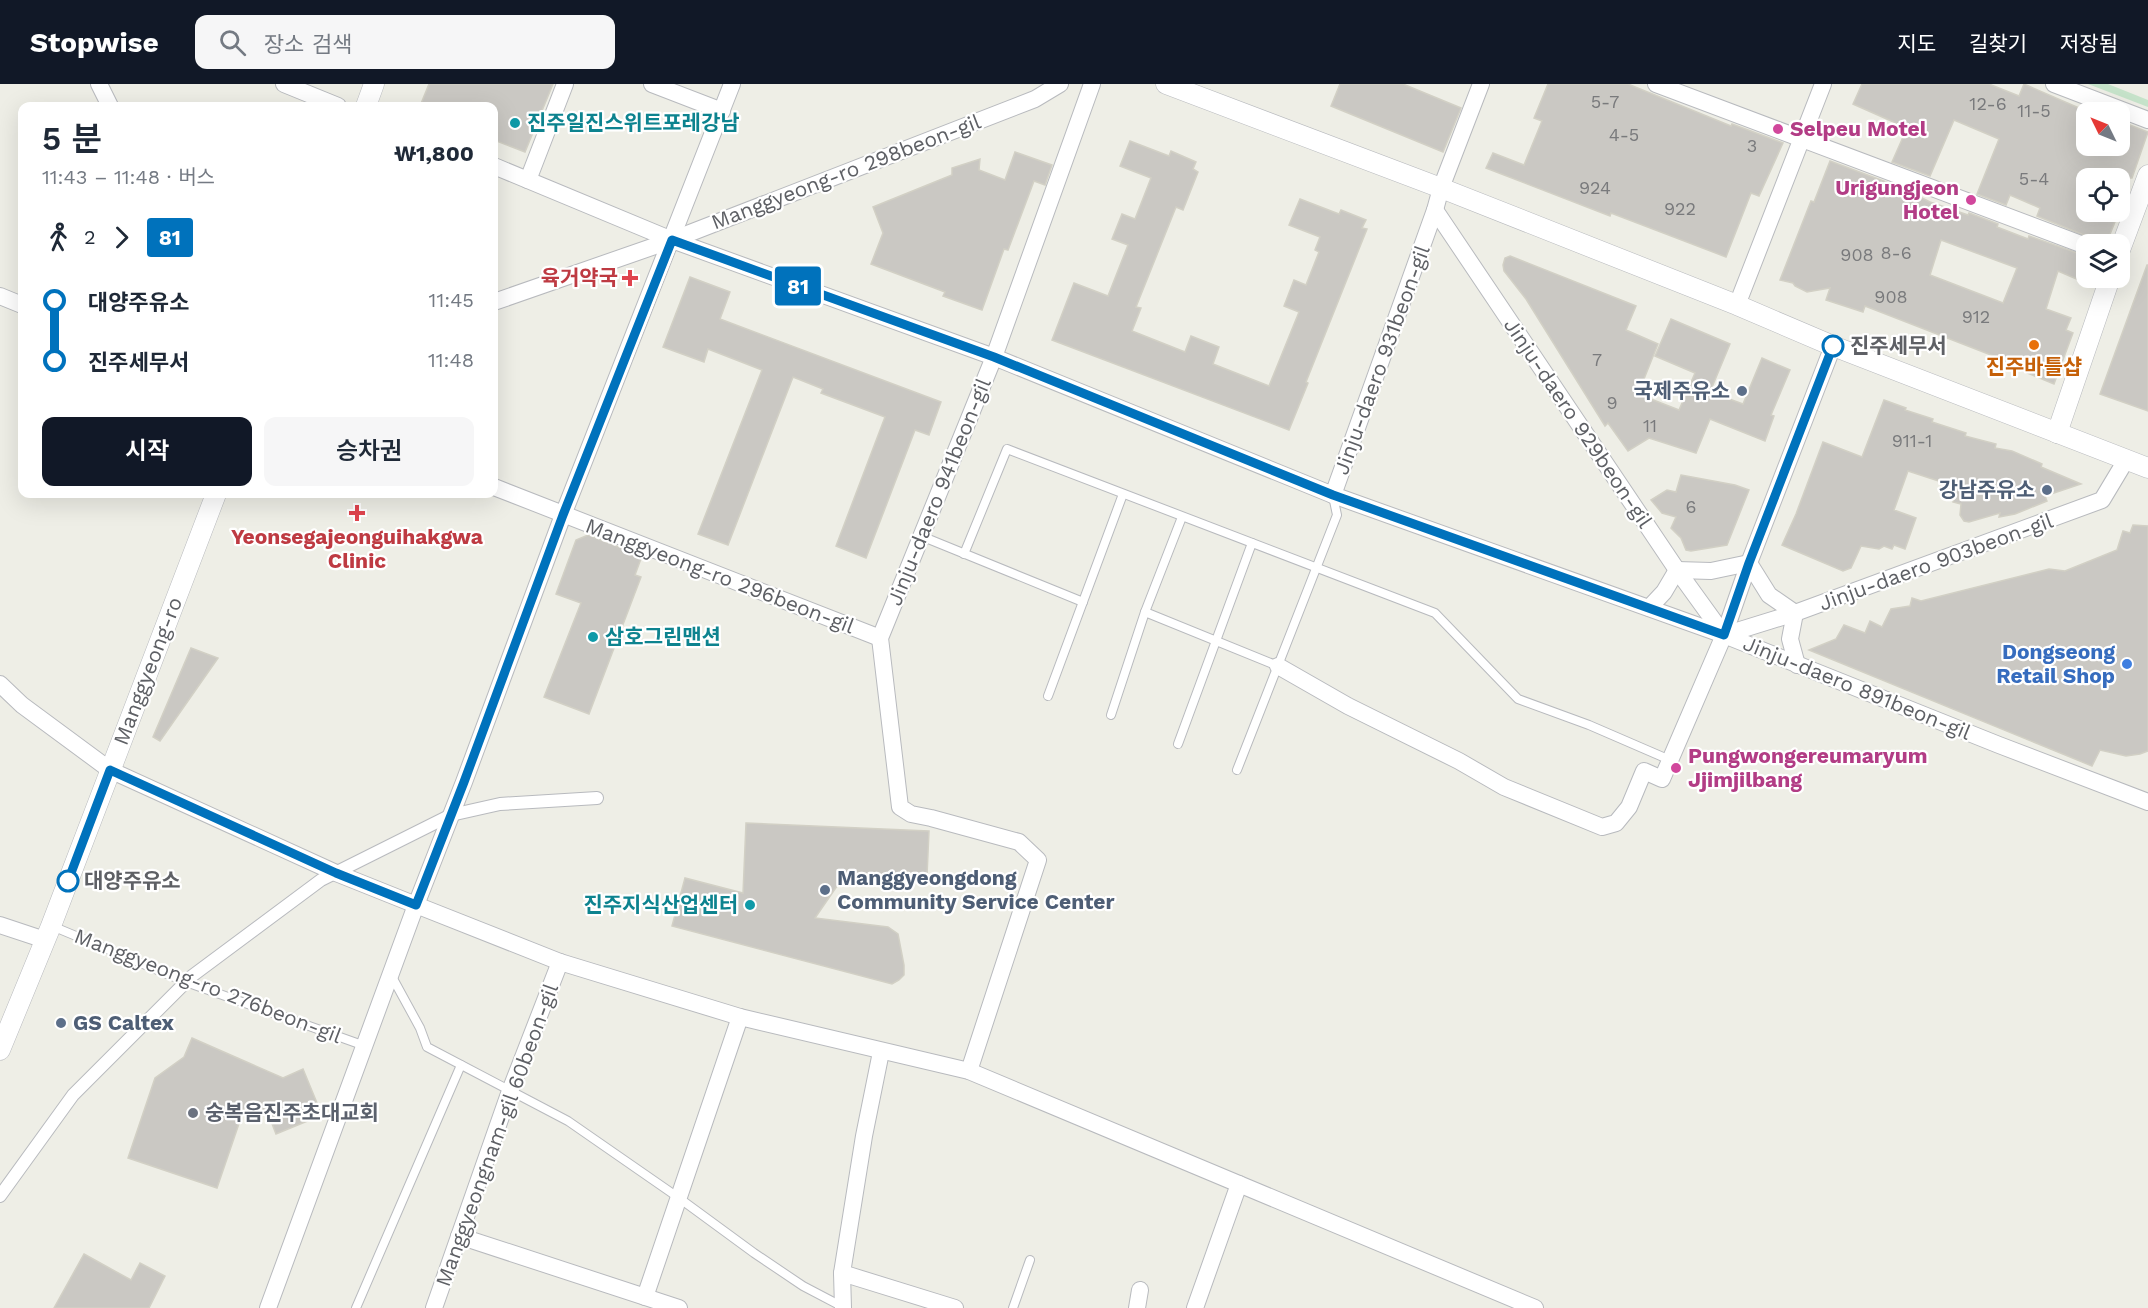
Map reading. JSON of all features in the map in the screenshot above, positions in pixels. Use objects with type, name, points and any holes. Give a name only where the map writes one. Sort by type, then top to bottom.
[{"type":"street","points":[[99,84],[108,102]]},
{"type":"street","points":[[284,84],[328,102]]},
{"type":"street","points":[[367,102],[374,84]]},
{"type":"street","points":[[528,180],[565,84]]},
{"type":"street","points":[[652,84],[722,111]]},
{"type":"street","points":[[268,1308],[563,515],[732,84]]},
{"type":"street","name":"Manggyeong-ro 298beon-gil","points":[[498,301],[672,240],[1035,99],[1060,84]]},
{"type":"street","name":"Jinju-daero 941beon-gil","points":[[969,1071],[1038,860],[1019,842],[953,823],[911,814],[900,807],[880,638],[994,357],[1092,84]]},
{"type":"street","points":[[1166,84],[1441,188],[1737,305],[1833,346],[2148,468]]},
{"type":"street","name":"Jinju-daero 931beon-gil","points":[[1333,495],[1441,188],[1481,84]]},
{"type":"street","points":[[1656,84],[2076,242]]},
{"type":"street","points":[[1737,305],[1822,84]]},
{"type":"street","points":[[2054,84],[2148,120]]},
{"type":"street","name":"Jinju-daero 891beon-gil","points":[[498,168],[672,240],[994,357],[1333,495],[1724,635],[2148,802]]},
{"type":"street","points":[[2126,234],[2148,175]]},
{"type":"street","name":"Jinju-daero 929beon-gil","points":[[1435,210],[1677,570],[1724,635]]},
{"type":"street","points":[[2057,433],[2107,288]]},
{"type":"street","points":[[0,296],[18,303]]},
{"type":"street","points":[[1278,666],[1348,706],[1458,761],[1503,787],[1602,827],[1616,823],[1629,807],[1644,771],[1662,779],[1671,760],[1724,635],[1749,563],[1833,346]]},
{"type":"street","name":"Jinju-daero 903beon-gil","points":[[1724,635],[1795,613],[2102,500],[2126,460]]},
{"type":"street","name":"Manggyeong-ro 296beon-gil","points":[[498,489],[880,638]]},
{"type":"street","name":"Manggyeong-ro","points":[[0,1050],[48,933],[214,498]]},
{"type":"street","points":[[1649,608],[1664,592],[1677,570],[1711,571],[1749,563]]},
{"type":"street","points":[[1749,563],[1769,595],[1795,613],[1791,639],[1797,665]]},
{"type":"street","points":[[0,684],[22,705],[110,770],[336,873],[560,962],[740,1017],[969,1071],[1535,1308]]},
{"type":"street","points":[[0,1196],[73,1095],[186,982],[321,880],[451,815],[500,804],[597,798]]},
{"type":"street","points":[[0,925],[48,933]]},
{"type":"street","name":"Manggyeongnam-gil 60beon-gil","points":[[434,1308],[510,1091],[560,962]]},
{"type":"street","points":[[645,1297],[740,1017]]},
{"type":"street","points":[[843,1308],[842,1273],[864,1136],[881,1052]]},
{"type":"street","points":[[1195,1308],[1239,1184]]},
{"type":"street","points":[[459,1236],[678,1308]]},
{"type":"street","points":[[842,1273],[955,1308]]},
{"type":"street","points":[[1137,1308],[1140,1290]]},
{"type":"lane","points":[[964,554],[1007,449],[1435,613],[1518,699],[1589,725],[1671,760]]},
{"type":"lane","points":[[1048,696],[1123,494]]},
{"type":"lane","name":"Jinju-daero 931beon-gil","points":[[1237,770],[1337,514],[1333,495]]},
{"type":"lane","points":[[1111,715],[1145,612],[1182,517]]},
{"type":"lane","points":[[921,536],[1083,602]]},
{"type":"lane","points":[[1178,744],[1252,543]]},
{"type":"lane","points":[[1145,612],[1278,666]]},
{"type":"lane","name":"Manggyeong-ro 276beon-gil","points":[[48,933],[364,1046]]},
{"type":"lane","points":[[390,975],[420,1028],[427,1047],[568,1121],[803,1286],[843,1308]]},
{"type":"lane","points":[[356,1308],[461,1065]]},
{"type":"lane","points":[[1013,1308],[1030,1260]]},
{"type":"green space","points":[[2088,84],[2108,84],[2148,100],[2148,107]]},
{"type":"building","name":"진주일진스위트포레강남","points":[[429,84],[553,84],[525,152],[498,142],[498,102],[422,102]]},
{"type":"building","points":[[1340,84],[1403,84],[1461,108],[1443,152],[1331,106]]},
{"type":"building","points":[[1548,84],[1628,84],[1731,126],[1732,124],[1783,143],[1759,196],[1751,193],[1726,257],[1611,213],[1610,216],[1486,168],[1493,153],[1524,165],[1542,121],[1534,118]]},
{"type":"building","points":[[1862,84],[1989,84],[2019,96],[2024,84],[2076,107],[2076,156],[2130,156],[2130,125],[2148,132],[2132,178],[2130,178],[2130,168],[2076,168],[2076,222],[2115,222],[2110,234],[2081,234],[2037,216],[2040,208],[2010,195],[2006,205],[1977,194],[1999,139],[1954,120],[1930,176],[1892,162],[1907,128],[1853,104]]},
{"type":"building","points":[[1130,141],[1169,156],[1171,151],[1196,162],[1193,169],[1198,172],[1183,210],[1176,207],[1136,307],[1141,308],[1132,331],[1185,352],[1191,336],[1219,347],[1213,364],[1269,386],[1299,312],[1284,306],[1294,280],[1306,285],[1319,252],[1315,250],[1320,237],[1289,225],[1300,199],[1339,214],[1341,210],[1366,220],[1362,228],[1367,229],[1289,430],[1052,340],[1074,283],[1108,296],[1128,245],[1112,239],[1122,214],[1135,219],[1151,178],[1120,166]]},
{"type":"building","points":[[1015,152],[1052,165],[1045,185],[1034,181],[1008,250],[1004,249],[982,310],[943,296],[945,292],[871,264],[883,233],[873,207],[952,175],[952,168],[980,159],[979,170],[1005,180]]},
{"type":"building","points":[[1830,161],[1921,195],[1920,197],[1930,202],[1998,224],[1997,227],[2028,239],[2029,236],[2076,252],[2076,279],[2058,271],[2046,309],[2071,318],[2066,330],[2073,333],[2054,384],[2008,365],[2009,362],[1865,306],[1863,312],[1826,300],[1830,288],[1807,292],[1793,283],[1780,280],[1811,201],[1814,202]],"holes":[[[1941,240],[2017,268],[2003,303],[1930,275]]]},
{"type":"building","points":[[1510,256],[1636,306],[1626,330],[1658,344],[1638,394],[1679,410],[1695,373],[1655,356],[1671,319],[1730,344],[1710,392],[1743,404],[1762,358],[1790,370],[1771,415],[1774,416],[1765,441],[1710,419],[1696,453],[1649,438],[1628,451],[1608,423],[1605,426],[1526,299],[1504,271],[1505,258]]},
{"type":"building","points":[[2148,265],[2148,411],[2100,394]]},
{"type":"building","points":[[690,277],[730,292],[720,319],[941,402],[929,435],[915,430],[866,558],[836,546],[885,417],[821,393],[823,389],[793,377],[728,545],[698,534],[762,370],[708,349],[704,362],[663,347]]},
{"type":"building","points":[[1884,400],[1933,419],[1932,422],[1966,433],[1965,436],[1996,444],[1995,448],[2012,451],[2042,464],[2041,467],[2081,484],[2045,496],[2047,501],[2015,514],[1999,517],[2000,513],[1969,522],[1964,521],[1960,515],[1961,504],[1953,502],[1957,487],[1908,471],[1894,510],[1916,518],[1905,549],[1894,545],[1892,549],[1884,546],[1879,549],[1861,546],[1851,568],[1843,571],[1782,545],[1823,442],[1862,457]]},
{"type":"building","points":[[1681,475],[1735,485],[1749,490],[1727,545],[1686,550],[1681,538],[1671,528],[1676,517],[1662,513],[1651,500],[1667,490],[1676,492]]},
{"type":"building","points":[[2133,525],[2148,526],[2148,751],[2126,756],[2100,750],[2092,766],[1809,650],[1836,639],[1844,625],[1865,633],[1870,621],[1882,627],[1891,609],[1910,606],[1912,598],[1921,601],[2049,569],[2065,571],[2117,550],[2123,531],[2130,533]]},
{"type":"building","name":"삼호그린맨션","points":[[588,535],[642,556],[635,575],[641,577],[589,714],[544,697],[581,603],[556,594],[576,540]]},
{"type":"building","points":[[191,648],[218,658],[160,741],[153,737]]},
{"type":"building","name":"진주지식산업센터","points":[[746,823],[929,831],[927,876],[846,873],[815,918],[888,927],[898,934],[904,975],[892,984],[672,926],[685,878],[743,893]]},
{"type":"building","name":"숭복음진주초대교회","points":[[192,1038],[283,1078],[303,1069],[322,1115],[276,1134],[267,1111],[244,1109],[217,1188],[128,1158],[155,1078],[184,1057]]},
{"type":"building","points":[[84,1254],[131,1280],[140,1263],[165,1276],[149,1308],[54,1308]]},
{"type":"bus line","name":"81","points":[[68,881],[110,770],[336,873],[416,905],[563,515],[672,240],[994,357],[1333,495],[1724,635],[1749,563],[1833,346]]},
{"type":"place","name":"진주일진스위트포레강남","points":[[515,123]]},
{"type":"place","name":"Selpeu Motel","points":[[1778,129]]},
{"type":"place","name":"Urigungjeon Hotel","points":[[1971,200]]},
{"type":"place","name":"육거약국","points":[[630,278]]},
{"type":"place","name":"진주바틀샵","points":[[2034,345]]},
{"type":"place","name":"진주세무서","points":[[1833,346]]},
{"type":"place","name":"국제주유소","points":[[1742,391]]},
{"type":"place","name":"강남주유소","points":[[2047,490]]},
{"type":"place","name":"Yeonsegajeonguihakgwa Clinic","points":[[357,513]]},
{"type":"place","name":"삼호그린맨션","points":[[593,637]]},
{"type":"place","name":"Dongseong Retail Shop","points":[[2127,664]]},
{"type":"place","name":"Pungwongereumaryum Jjimjilbang","points":[[1676,768]]},
{"type":"place","name":"대양주유소","points":[[68,881]]},
{"type":"place","name":"Manggyeongdong Community Service Center","points":[[825,890]]},
{"type":"place","name":"진주지식산업센터","points":[[750,905]]},
{"type":"place","name":"GS Caltex","points":[[61,1023]]},
{"type":"place","name":"숭복음진주초대교회","points":[[193,1113]]}]
